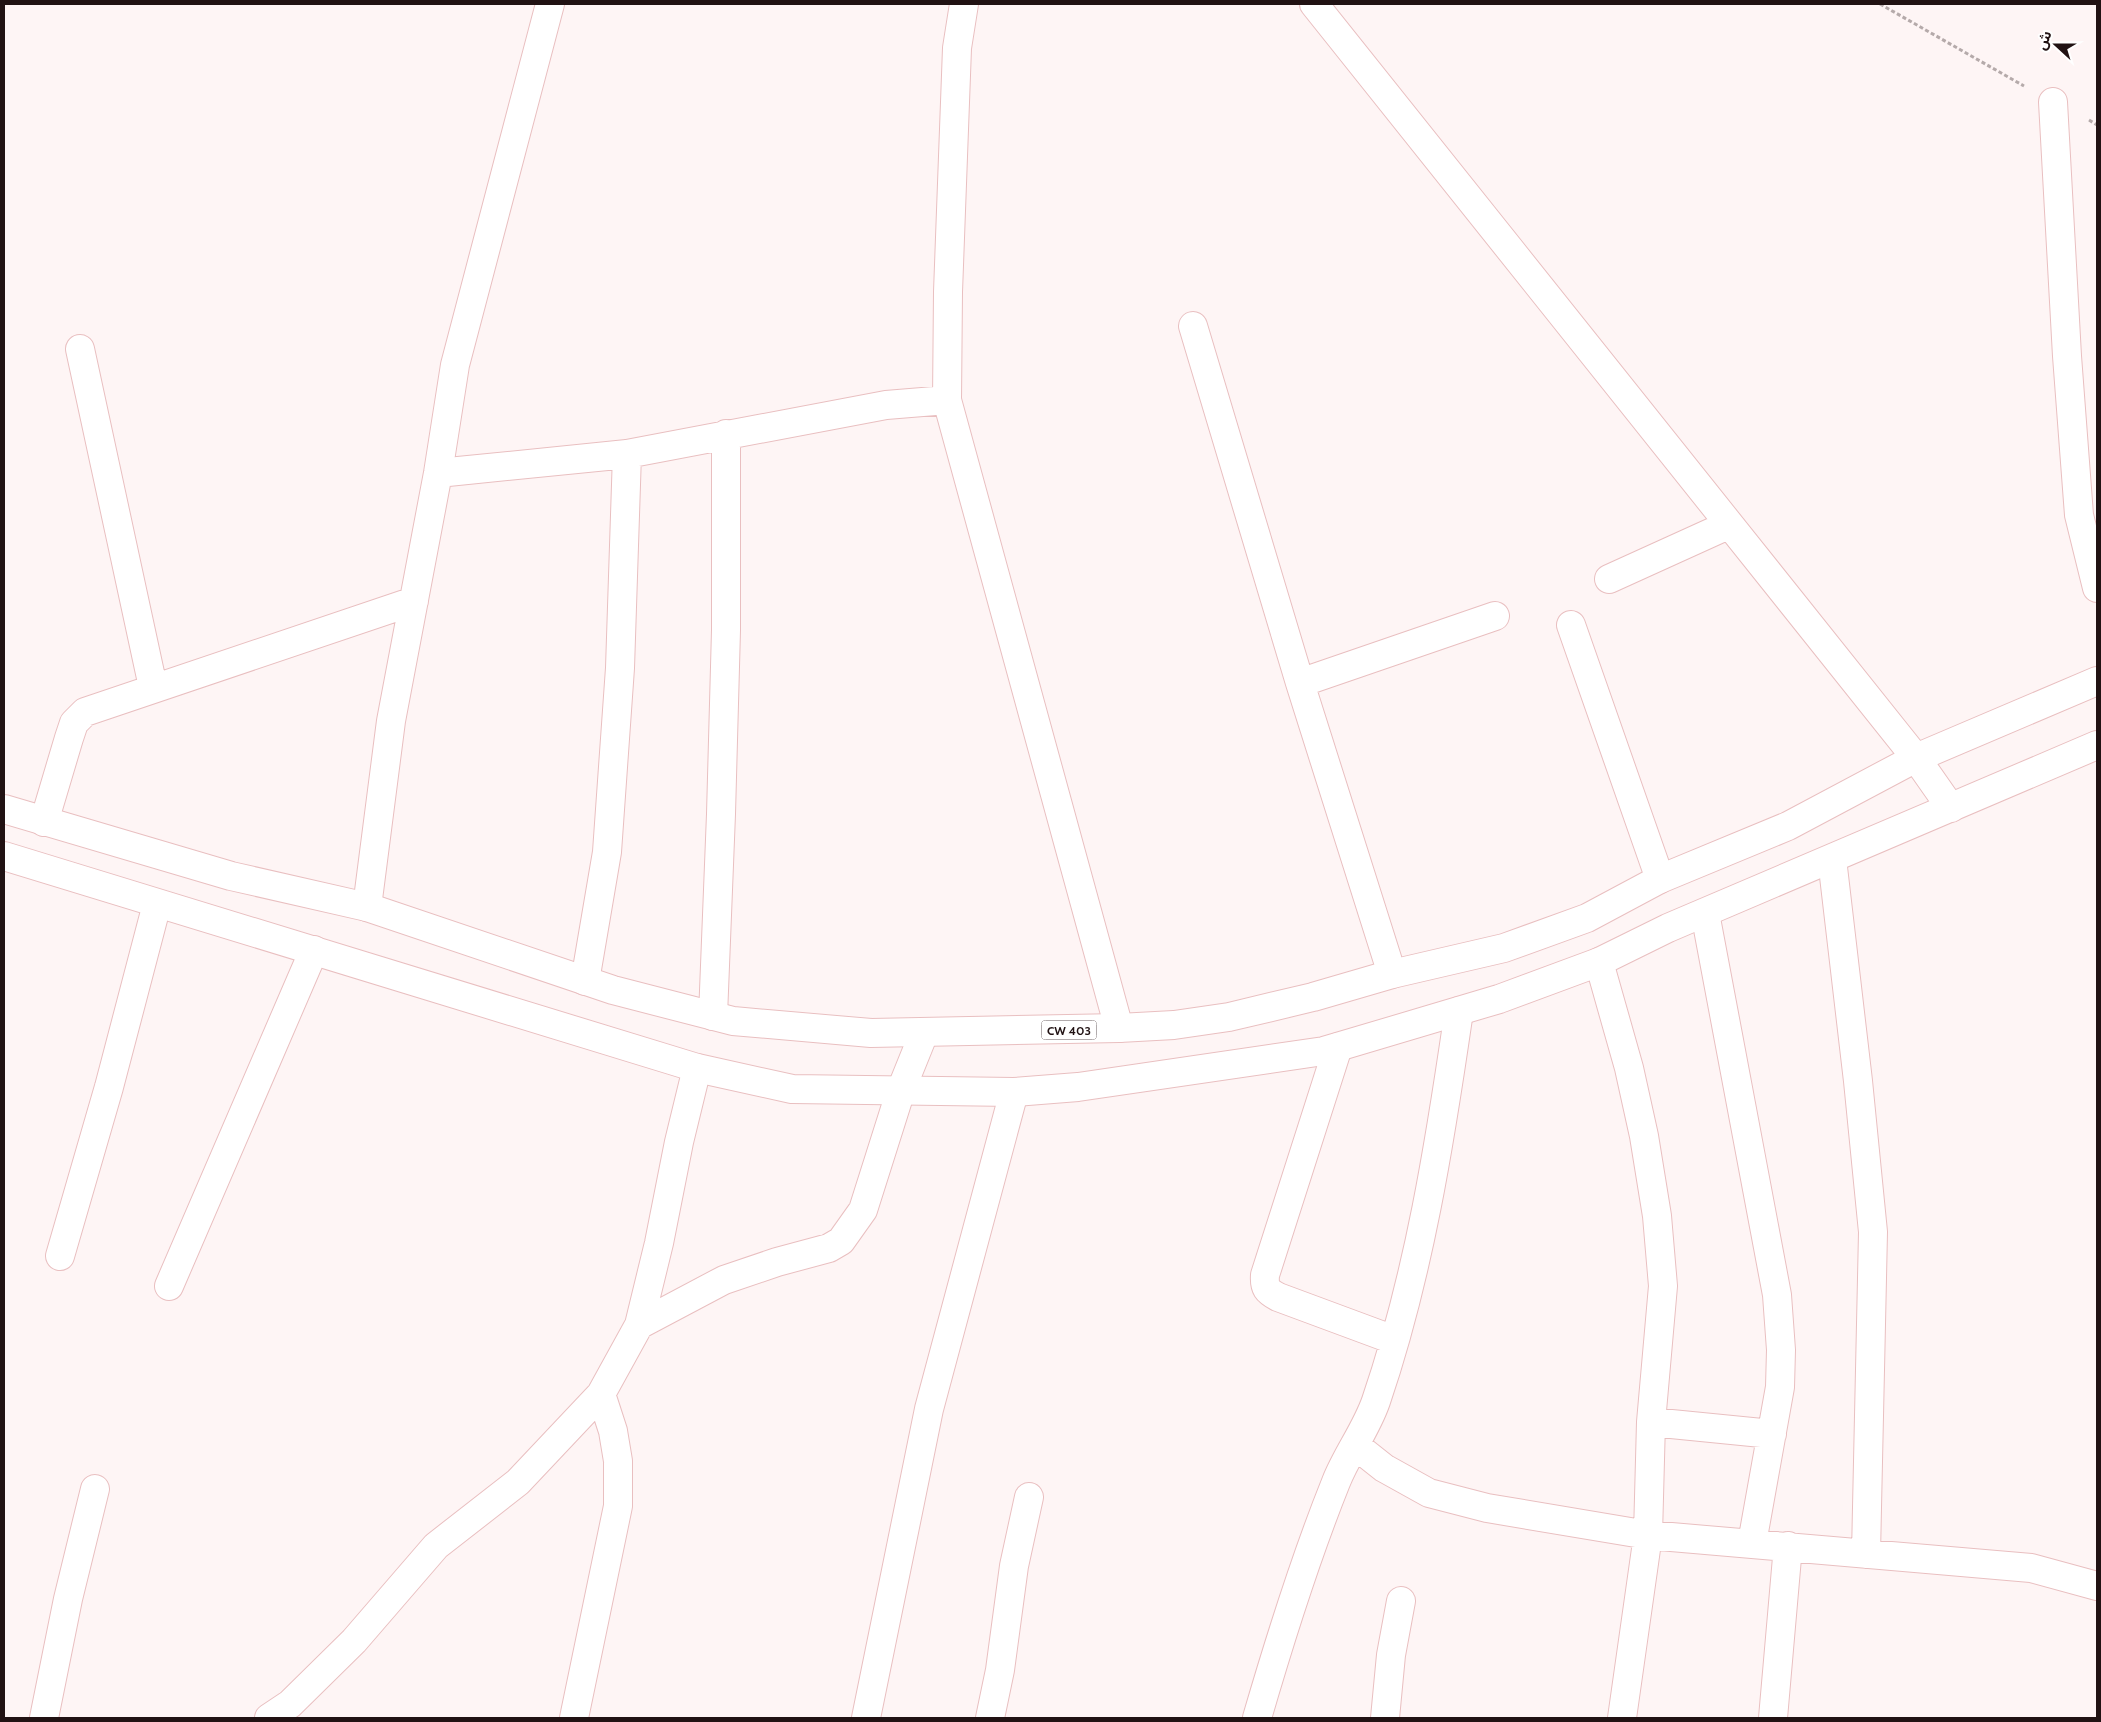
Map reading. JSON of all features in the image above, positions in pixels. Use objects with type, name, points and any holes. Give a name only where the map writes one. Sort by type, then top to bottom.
[{"type":"street","points":[[367,907],[391,721],[438,473],[455,364],[550,4]]},
{"type":"street","points":[[964,4],[957,48],[948,292],[947,400],[1119,1028]]},
{"type":"street","points":[[1314,4],[1728,525],[1916,758],[1951,808]]},
{"type":"street","points":[[2053,102],[2067,356],[2079,515],[2097,588]]},
{"type":"street","points":[[1193,326],[1300,683],[1392,974]]},
{"type":"street","points":[[80,349],[153,687]]},
{"type":"street","points":[[438,473],[627,454],[886,405],[947,400]]},
{"type":"street","points":[[713,1016],[726,630],[726,434]]},
{"type":"street","points":[[585,981],[607,852],[620,668],[627,454]]},
{"type":"street","points":[[1609,579],[1728,525]]},
{"type":"street","points":[[44,822],[74,723],[85,712],[153,687],[414,601]]},
{"type":"street","points":[[1300,683],[1496,616]]},
{"type":"street","points":[[1571,625],[1660,879]]},
{"type":"street","name":"CW 403","points":[[4,809],[232,876],[367,907],[585,981],[733,1021],[871,1033],[1119,1028],[1174,1025],[1229,1017],[1313,998],[1392,974],[1504,948],[1587,918],[1660,879],[1788,826],[1916,758],[2097,681]]},
{"type":"street","points":[[4,856],[697,1068],[792,1089],[1014,1092],[1078,1087],[1324,1051],[1498,999],[1599,962],[1705,912],[2097,745]]},
{"type":"street","points":[[1832,859],[1858,1081],[1872,1232],[1866,1554]]},
{"type":"street","points":[[60,1256],[109,1087],[157,904]]},
{"type":"street","points":[[1705,912],[1777,1295],[1780,1387],[1752,1543]]},
{"type":"street","points":[[169,1286],[314,950]]},
{"type":"street","points":[[1599,962],[1629,1068],[1644,1136],[1657,1216],[1663,1286],[1651,1422],[1648,1535],[1622,1718]]},
{"type":"street","points":[[1262,1717],[1280,1639],[1333,1490],[1376,1402],[1412,1276],[1446,1104],[1459,1010]]},
{"type":"street","points":[[639,1325],[724,1280],[777,1262],[829,1248],[841,1241],[854,1226],[863,1210],[900,1090],[924,1033]]},
{"type":"street","points":[[1338,1047],[1291,1189],[1265,1275],[1264,1285],[1268,1291],[1278,1297],[1394,1340]]},
{"type":"street","points":[[269,1718],[290,1704],[354,1641],[436,1546],[518,1482],[601,1394],[639,1325],[659,1244],[679,1142],[697,1068]]},
{"type":"street","points":[[866,1718],[929,1409],[1014,1092]]},
{"type":"street","points":[[574,1718],[618,1506],[618,1461],[613,1431],[601,1394]]},
{"type":"street","points":[[1651,1422],[1772,1434]]},
{"type":"street","points":[[1356,1445],[1384,1468],[1429,1493],[1486,1508],[1648,1535],[2031,1568],[2097,1586]]},
{"type":"street","points":[[44,1718],[68,1599],[95,1489]]},
{"type":"street","points":[[990,1718],[1000,1670],[1014,1566],[1029,1497]]},
{"type":"street","points":[[1773,1718],[1788,1546]]},
{"type":"street","points":[[1386,1718],[1391,1655],[1401,1601]]},
{"type":"path","points":[[1880,4],[2097,125]]}]
